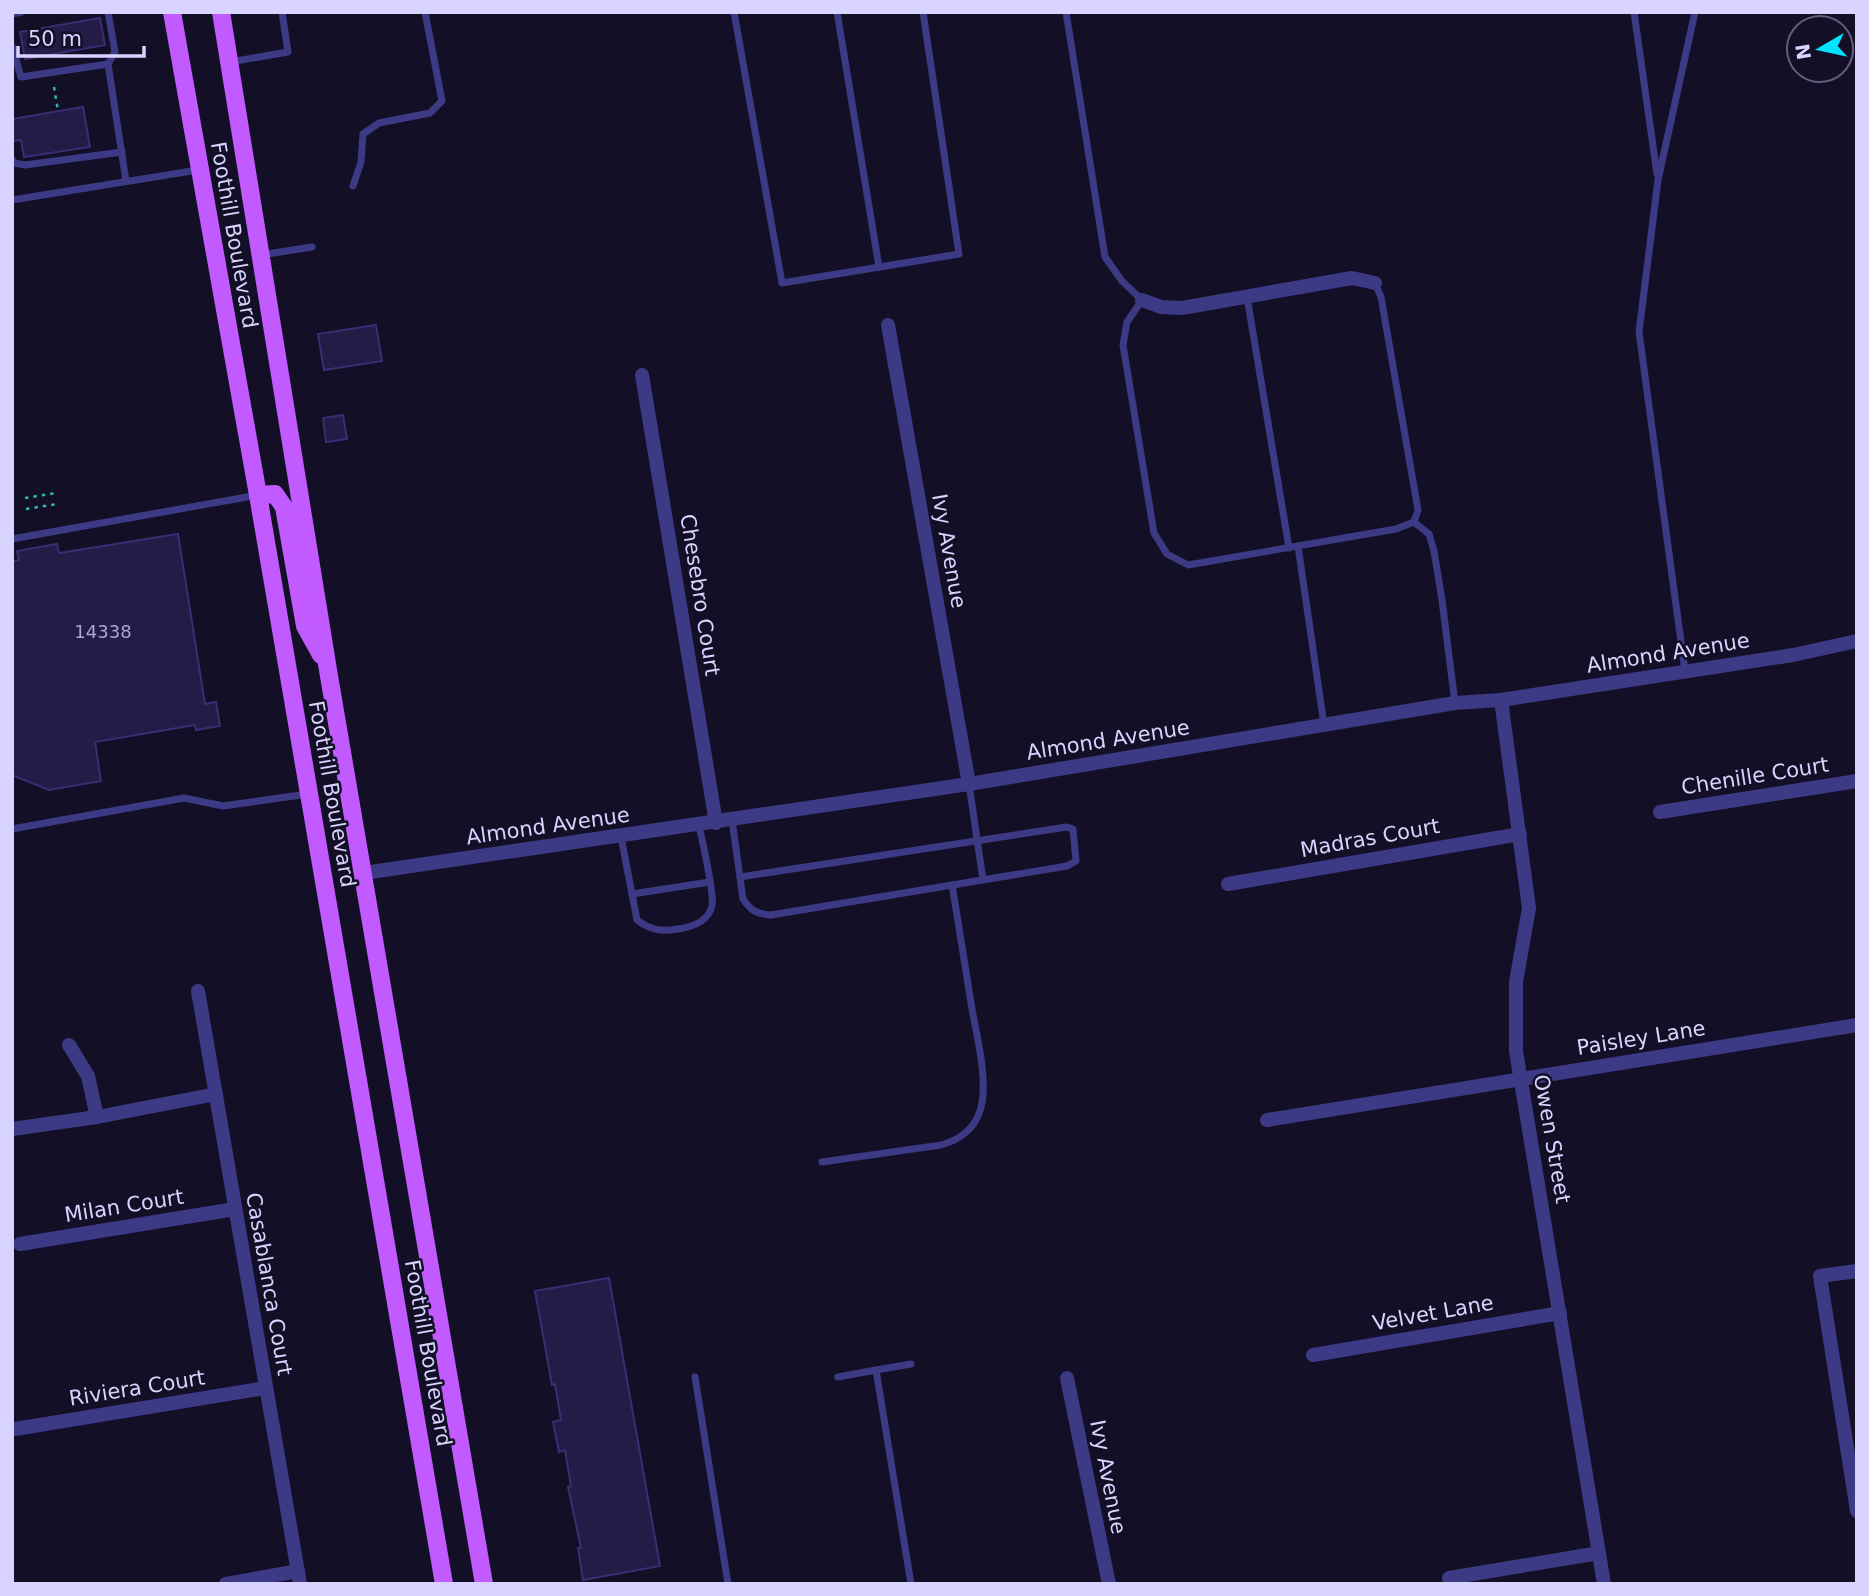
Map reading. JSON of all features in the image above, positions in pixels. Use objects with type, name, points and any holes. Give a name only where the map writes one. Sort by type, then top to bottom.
[{"type":"main road","name":"Foothill Boulevard","points":[[172,12],[258,495],[444,1584]]},
{"type":"main road","name":"Foothill Boulevard","points":[[220,12],[484,1584]]},
{"type":"main road","points":[[258,495],[275,494],[284,507],[305,626],[328,667]]},
{"type":"street","points":[[1142,300],[1161,307],[1182,308],[1352,278],[1374,283]]},
{"type":"street","name":"Ivy Avenue","points":[[888,325],[969,784]]},
{"type":"street","name":"Chesebro Court","points":[[642,375],[716,823]]},
{"type":"street","name":"Almond Avenue","points":[[365,873],[969,784],[1455,703],[1501,700],[1793,654],[1857,641]]},
{"type":"street","name":"Owen Street","points":[[1501,700],[1530,908],[1516,982],[1516,1051],[1604,1584]]},
{"type":"street","name":"Chenille Court","points":[[1660,812],[1857,781]]},
{"type":"street","name":"Madras Court","points":[[1228,884],[1520,834]]},
{"type":"street","name":"Casablanca Court","points":[[198,991],[299,1577]]},
{"type":"street","name":"Paisley Lane","points":[[1267,1120],[1857,1025]]},
{"type":"street","points":[[69,1045],[88,1076],[97,1118]]},
{"type":"street","points":[[12,1129],[97,1118],[216,1094]]},
{"type":"street","name":"Milan Court","points":[[20,1244],[235,1209]]},
{"type":"street","points":[[1857,1271],[1820,1276],[1857,1510]]},
{"type":"street","name":"Velvet Lane","points":[[1313,1355],[1560,1313]]},
{"type":"street","name":"Ivy Avenue","points":[[1068,1378],[1109,1584]]},
{"type":"street","name":"Riviera Court","points":[[15,1429],[265,1388]]},
{"type":"street","points":[[1449,1578],[1599,1553]]},
{"type":"street","points":[[226,1584],[299,1577]]},
{"type":"lane","points":[[12,15],[22,12]]},
{"type":"lane","points":[[108,12],[115,52],[108,64],[126,181]]},
{"type":"lane","points":[[229,62],[288,52],[282,12]]},
{"type":"lane","points":[[353,186],[361,162],[363,134],[379,123],[430,113],[442,101],[425,12]]},
{"type":"lane","points":[[734,12],[782,283],[959,254],[923,12]]},
{"type":"lane","points":[[837,12],[879,267]]},
{"type":"lane","points":[[1066,12],[1105,257],[1122,281],[1142,300],[1127,322],[1123,345],[1154,533],[1167,554],[1188,565],[1396,529],[1414,522]]},
{"type":"lane","points":[[1634,12],[1658,180]]},
{"type":"lane","points":[[1685,671],[1639,332],[1658,180],[1695,12]]},
{"type":"lane","points":[[12,47],[22,77],[108,64]]},
{"type":"lane","points":[[12,159],[14,163],[25,165],[122,152]]},
{"type":"lane","points":[[12,200],[199,170]]},
{"type":"lane","points":[[261,255],[312,247]]},
{"type":"lane","points":[[1374,283],[1381,297],[1418,510],[1414,522]]},
{"type":"lane","points":[[1247,297],[1289,548]]},
{"type":"lane","points":[[12,539],[258,495]]},
{"type":"lane","points":[[1414,522],[1429,534],[1434,551],[1443,600],[1455,703]]},
{"type":"lane","points":[[1298,546],[1324,726]]},
{"type":"lane","points":[[969,784],[983,880]]},
{"type":"lane","points":[[12,829],[184,798],[223,806],[309,793]]},
{"type":"lane","points":[[732,820],[743,899],[750,909],[759,914],[771,915],[1068,866],[1076,861],[1076,843],[1073,829],[1067,827],[740,877]]},
{"type":"lane","points":[[621,837],[637,920],[648,929],[667,932],[690,927],[705,920],[713,905],[699,825]]},
{"type":"lane","points":[[632,894],[709,882]]},
{"type":"lane","points":[[822,1163],[956,1141],[968,1131],[979,1115],[983,1090],[979,1054],[953,885]]},
{"type":"lane","points":[[838,1377],[911,1364]]},
{"type":"lane","points":[[876,1370],[911,1584]]},
{"type":"lane","points":[[695,1377],[728,1584]]},
{"type":"path","points":[[54,87],[58,111]]},
{"type":"path","points":[[25,499],[56,493]]},
{"type":"path","points":[[26,509],[57,504]]},
{"type":"building","points":[[100,18],[105,45],[25,59],[20,32]]},
{"type":"building","points":[[83,107],[90,147],[24,157],[21,140],[12,141],[12,119]]},
{"type":"building","points":[[376,325],[382,361],[324,370],[318,334]]},
{"type":"building","points":[[343,415],[347,439],[326,442],[323,418]]},
{"type":"building","points":[[178,534],[205,704],[216,702],[220,726],[196,730],[195,725],[95,742],[101,781],[49,790],[12,775],[12,561],[19,560],[17,551],[57,544],[59,553]]},
{"type":"building","points":[[609,1278],[660,1566],[583,1580],[578,1548],[581,1548],[568,1487],[571,1486],[565,1450],[559,1452],[553,1422],[561,1420],[535,1291]]}]
